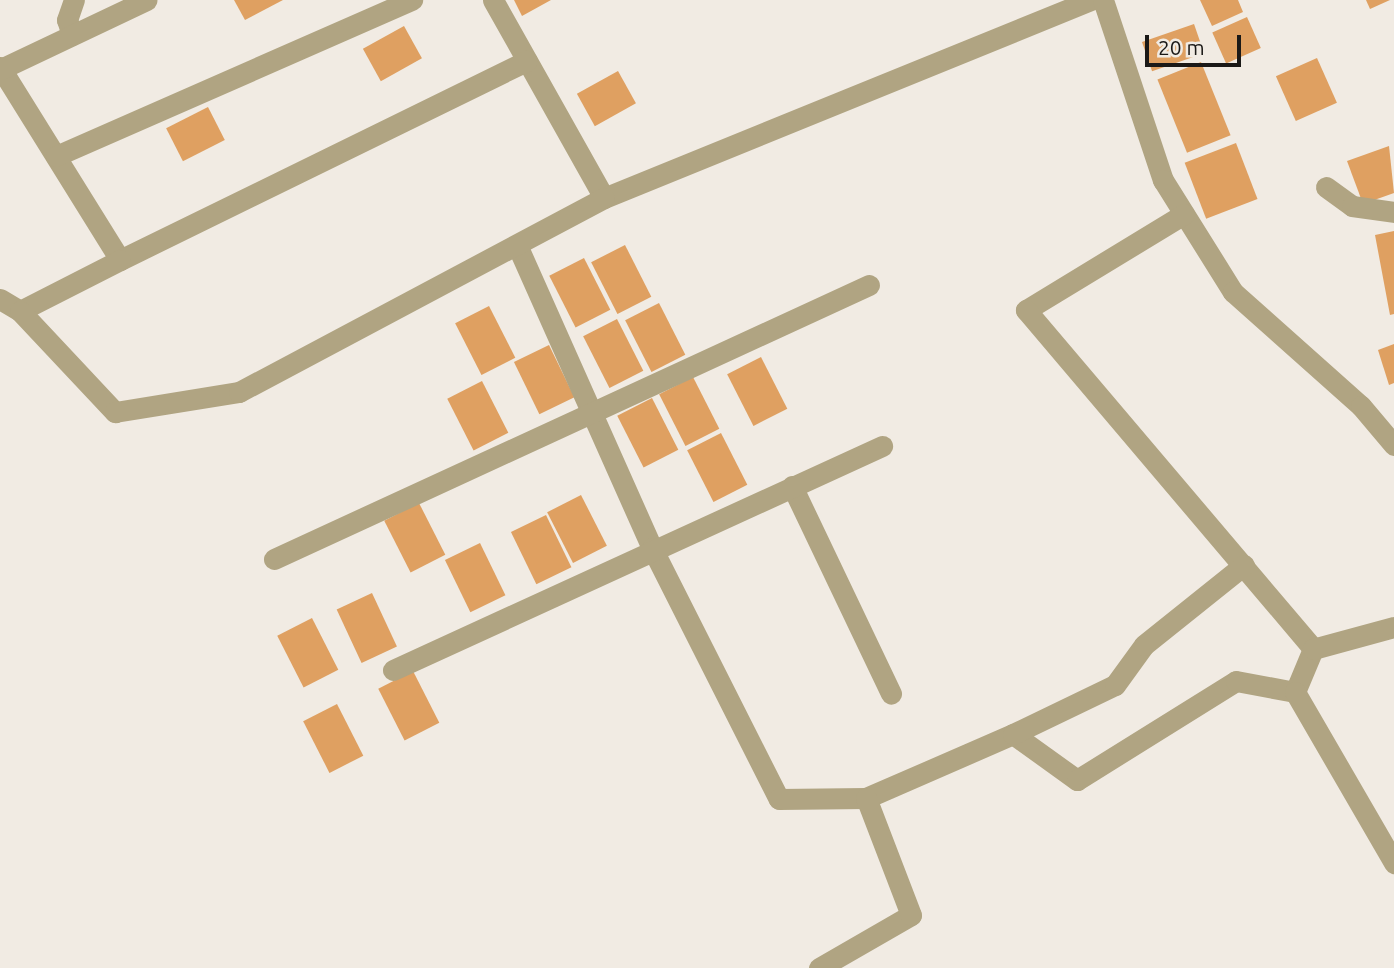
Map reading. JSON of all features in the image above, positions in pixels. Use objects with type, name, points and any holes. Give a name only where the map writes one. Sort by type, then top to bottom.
[{"type":"street","points":[[72,35],[66,20],[74,0]]},
{"type":"street","points":[[120,260],[1,68],[146,0]]},
{"type":"street","points":[[56,156],[412,0]]},
{"type":"street","points":[[493,0],[604,198]]},
{"type":"street","points":[[0,299],[20,311],[115,412],[239,392],[604,198],[1091,0]]},
{"type":"street","points":[[1103,0],[1163,180],[1233,292],[1362,406],[1394,445]]},
{"type":"street","points":[[20,311],[527,61]]},
{"type":"street","points":[[1326,187],[1352,206],[1394,212]]},
{"type":"street","points":[[1184,214],[1026,310],[1313,649]]},
{"type":"street","points":[[517,245],[652,548],[779,799],[866,798],[1013,734],[1115,685],[1144,645],[1244,565]]},
{"type":"street","points":[[274,559],[592,415],[869,285]]},
{"type":"street","points":[[393,670],[652,548],[882,446]]},
{"type":"street","points":[[792,486],[891,694]]},
{"type":"street","points":[[1313,649],[1394,626]]},
{"type":"street","points":[[1295,692],[1313,649]]},
{"type":"street","points":[[1013,734],[1077,780],[1236,681],[1295,692],[1394,863]]},
{"type":"street","points":[[818,968],[911,915],[866,798]]},
{"type":"building","points":[[234,0],[283,0],[245,20]]},
{"type":"building","points":[[514,0],[551,0],[522,16]]},
{"type":"building","points":[[1200,0],[1238,0],[1243,12],[1212,26]]},
{"type":"building","points":[[1366,0],[1390,0],[1370,9]]},
{"type":"building","points":[[1247,17],[1261,48],[1226,64],[1212,32]]},
{"type":"building","points":[[1194,24],[1204,53],[1152,71],[1142,42]]},
{"type":"building","points":[[404,26],[422,58],[381,81],[363,49]]},
{"type":"building","points":[[1317,58],[1337,103],[1296,121],[1276,76]]},
{"type":"building","points":[[1201,62],[1231,135],[1187,153],[1157,80]]},
{"type":"building","points":[[618,71],[636,103],[595,126],[577,94]]},
{"type":"building","points":[[208,107],[225,140],[183,161],[166,128]]},
{"type":"building","points":[[1236,143],[1258,199],[1206,219],[1185,163]]},
{"type":"building","points":[[1389,146],[1394,193],[1363,204],[1347,161]]},
{"type":"building","points":[[1394,231],[1394,314],[1390,315],[1375,235]]},
{"type":"building","points":[[625,245],[651,297],[617,314],[591,262]]},
{"type":"building","points":[[584,258],[610,310],[576,327],[549,276]]},
{"type":"building","points":[[659,303],[685,355],[651,372],[625,320]]},
{"type":"building","points":[[489,306],[515,358],[481,375],[455,323]]},
{"type":"building","points":[[617,319],[643,371],[609,388],[583,336]]},
{"type":"building","points":[[1394,344],[1394,383],[1389,385],[1378,350]]},
{"type":"building","points":[[549,345],[574,397],[539,414],[514,362]]},
{"type":"building","points":[[761,357],[787,409],[753,426],[727,374]]},
{"type":"building","points":[[693,377],[719,429],[685,446],[659,394]]},
{"type":"building","points":[[482,381],[508,433],[474,450],[447,399]]},
{"type":"building","points":[[652,398],[678,450],[644,467],[617,416]]},
{"type":"building","points":[[721,433],[747,485],[713,502],[687,450]]},
{"type":"building","points":[[581,495],[607,546],[573,563],[547,512]]},
{"type":"building","points":[[419,503],[445,555],[411,572],[384,521]]},
{"type":"building","points":[[546,515],[571,567],[536,584],[511,532]]},
{"type":"building","points":[[480,543],[505,595],[470,612],[445,560]]},
{"type":"building","points":[[372,593],[397,646],[362,663],[337,609]]},
{"type":"building","points":[[312,618],[338,670],[304,687],[277,636]]},
{"type":"building","points":[[413,671],[439,723],[405,740],[378,689]]},
{"type":"building","points":[[337,704],[363,756],[329,773],[303,721]]}]
